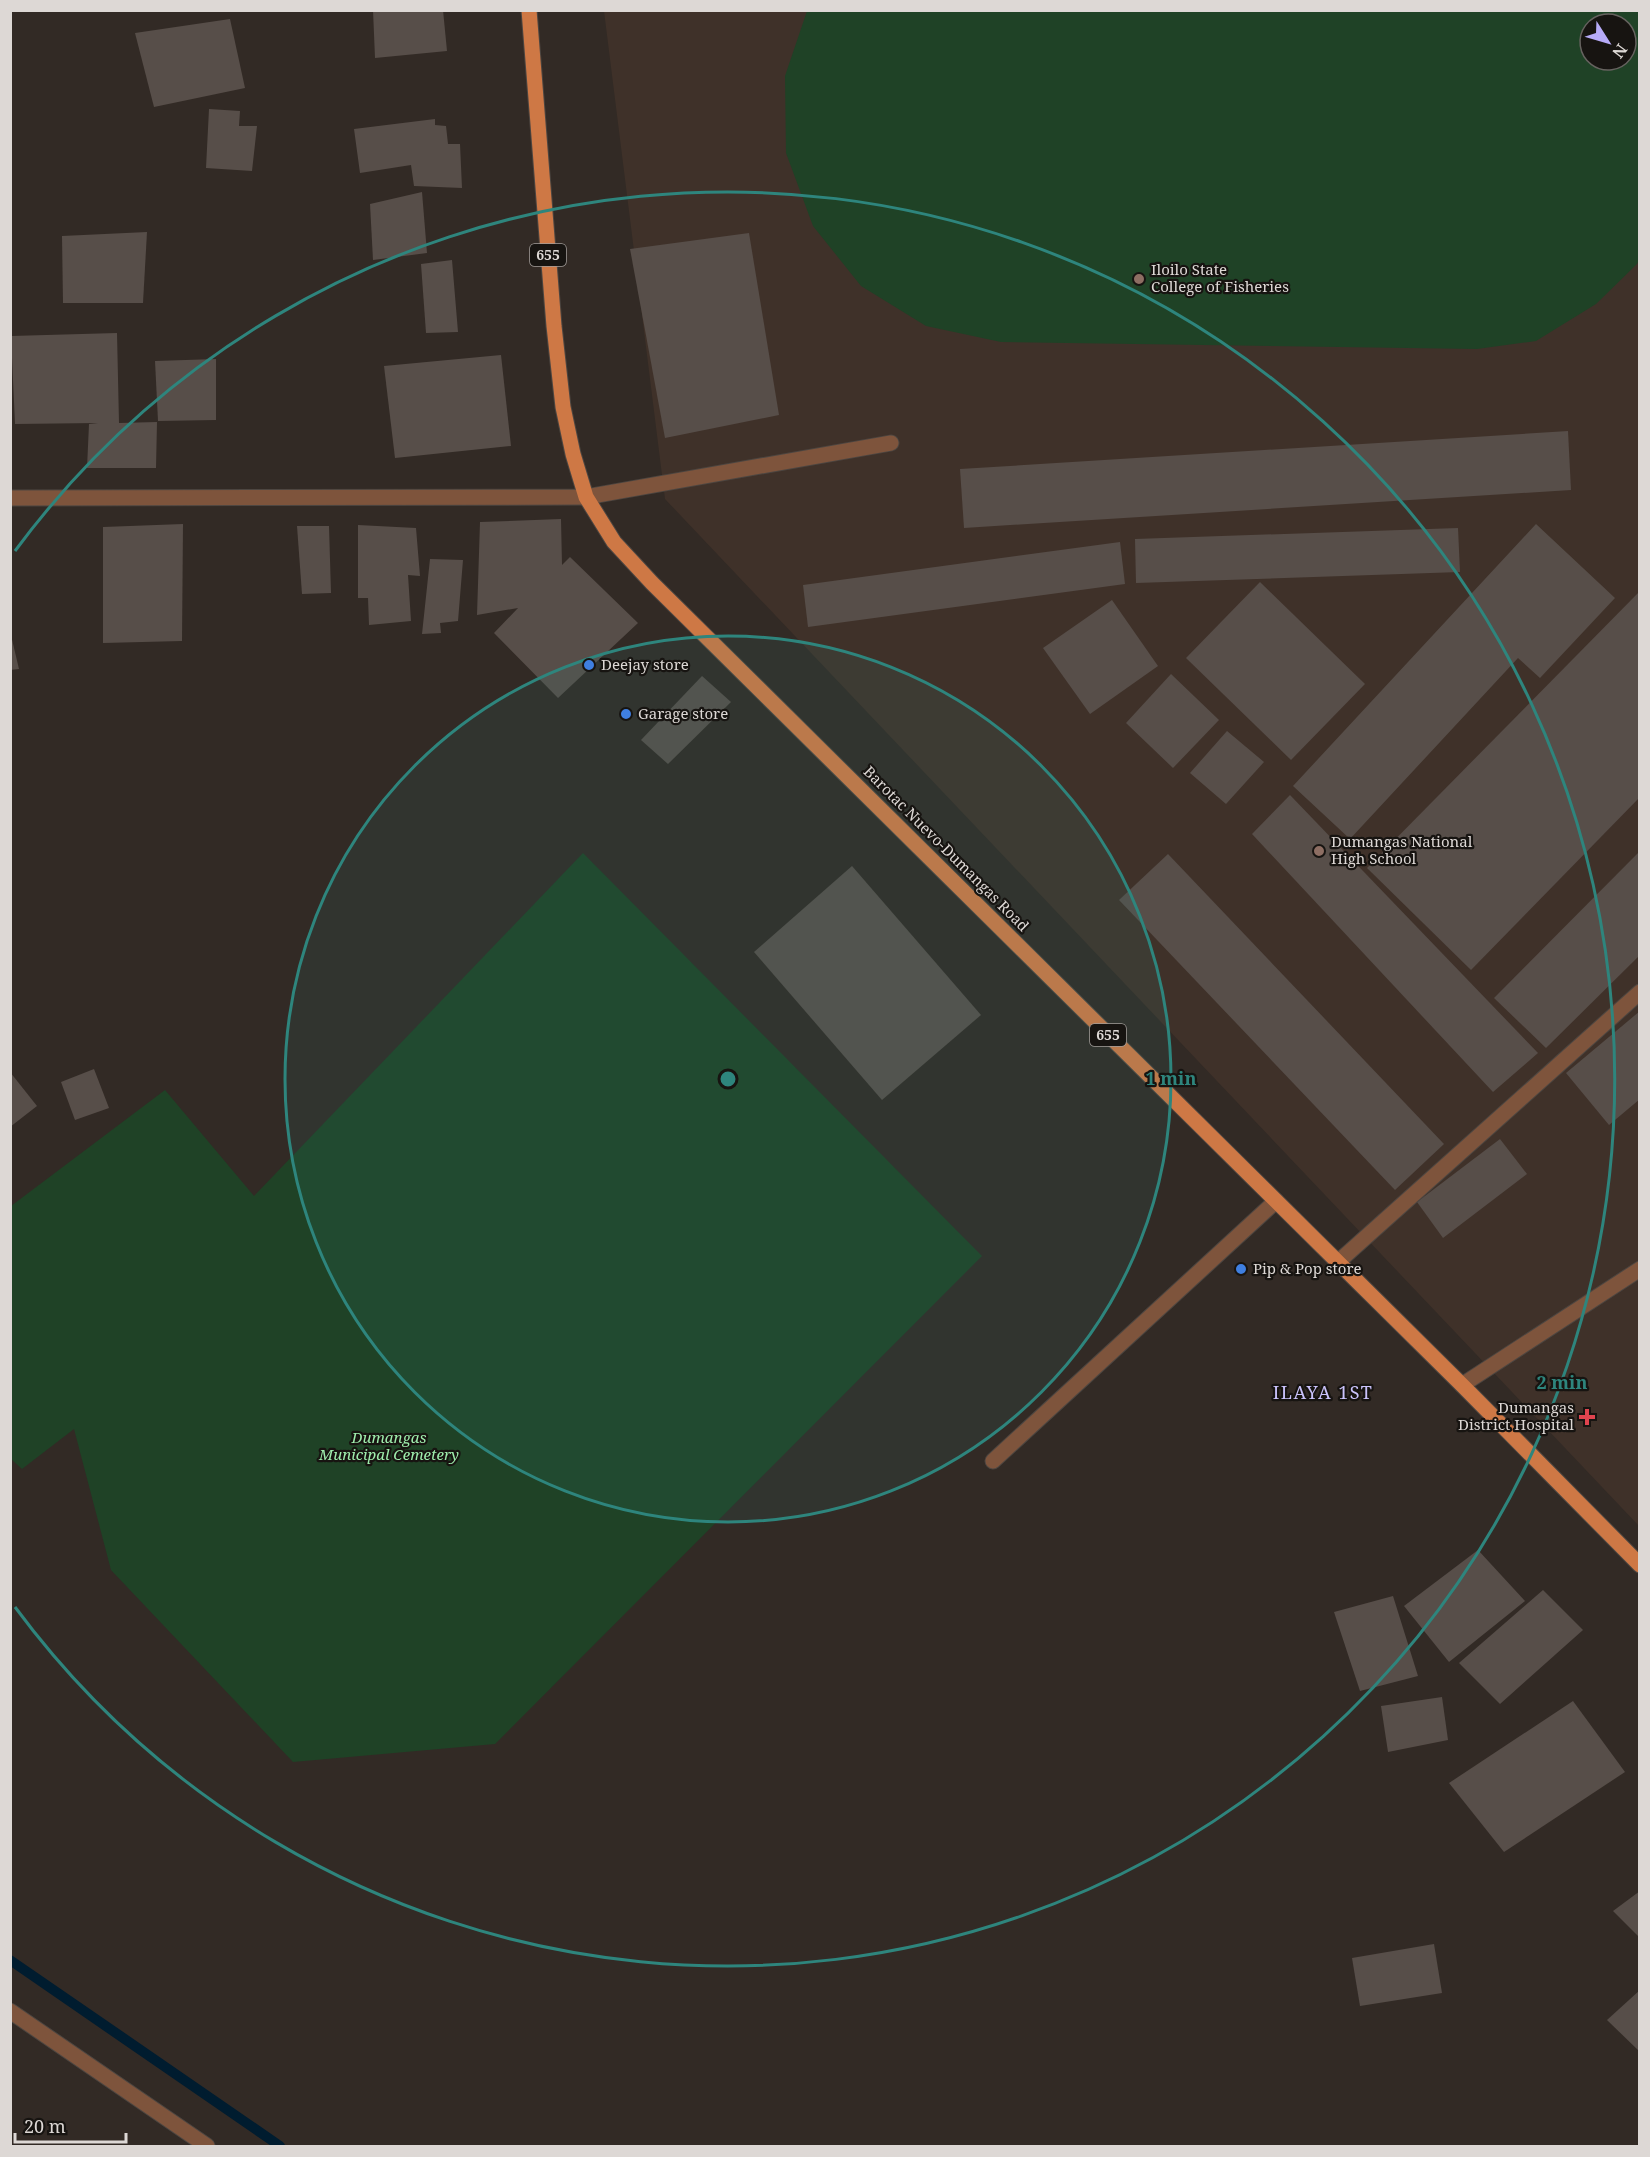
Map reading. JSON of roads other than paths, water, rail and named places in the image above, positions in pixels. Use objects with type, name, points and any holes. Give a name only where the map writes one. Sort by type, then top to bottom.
[{"type":"main road","name":"Barotac Nuevo-Dumangas Road","points":[[529,10],[554,326],[563,407],[573,454],[586,497],[614,542],[652,583],[1462,1385],[1640,1565]]},
{"type":"street","points":[[10,498],[586,497],[891,443]]},
{"type":"street","points":[[1338,1262],[1640,992]]},
{"type":"street","points":[[993,1461],[1276,1201]]},
{"type":"street","points":[[1462,1385],[1640,1269]]},
{"type":"street","points":[[10,2011],[207,2146]]},
{"type":"waterway","points":[[10,1960],[280,2146]]},
{"type":"place","name":"Iloilo State College of Fisheries","points":[[1139,279]]},
{"type":"place","name":"Deejay store","points":[[589,665]]},
{"type":"place","name":"Garage store","points":[[626,714]]},
{"type":"place","name":"Dumangas National High School","points":[[1319,851]]},
{"type":"place","name":"Pip & Pop store","points":[[1241,1269]]},
{"type":"place","name":"Dumangas District Hospital","points":[[1587,1417]]},
{"type":"district","name":"ILAYA 1ST","points":[[1323,1393]]},
{"type":"park label","name":"Dumangas Municipal Cemetery","points":[[389,1446]]}]
